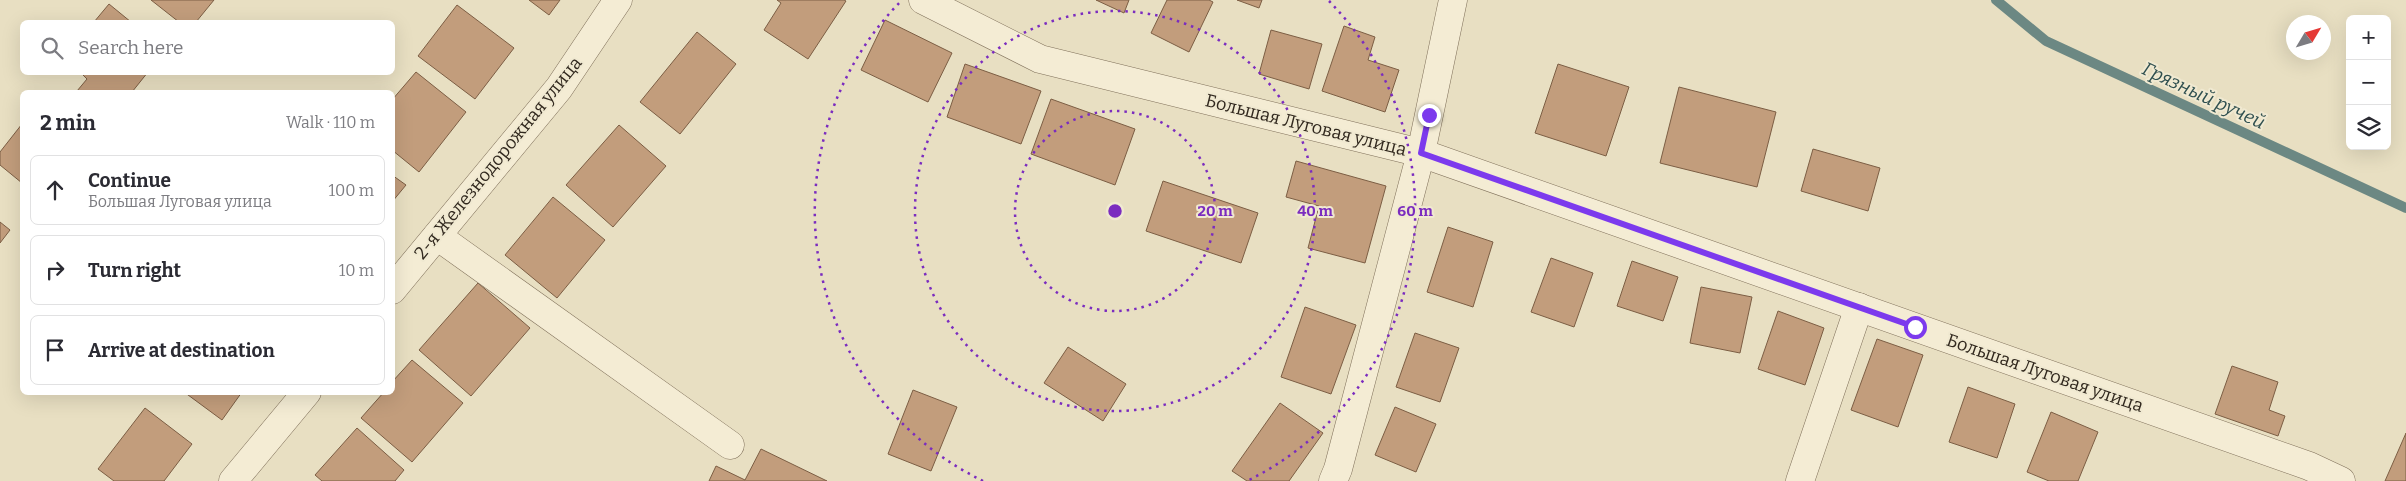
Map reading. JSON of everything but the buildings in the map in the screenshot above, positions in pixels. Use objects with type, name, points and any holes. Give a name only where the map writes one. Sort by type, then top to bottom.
[{"type":"street","name":"2-я Железнодорожная улица","points":[[395,286],[559,88],[618,0]]},
{"type":"street","name":"Большая Луговая улица","points":[[923,0],[1040,59],[1421,153],[2309,466],[2341,481]]},
{"type":"street","points":[[1333,481],[1338,469],[1421,153],[1453,0]]},
{"type":"street","points":[[437,236],[730,444]]},
{"type":"street","points":[[1800,481],[1859,308]]},
{"type":"street","points":[[233,481],[305,395]]},
{"type":"waterway","name":"Грязный ручей","points":[[1996,0],[2046,41],[2406,208]]},
{"type":"route","points":[[1429,115],[1421,153],[1915,327]]}]
